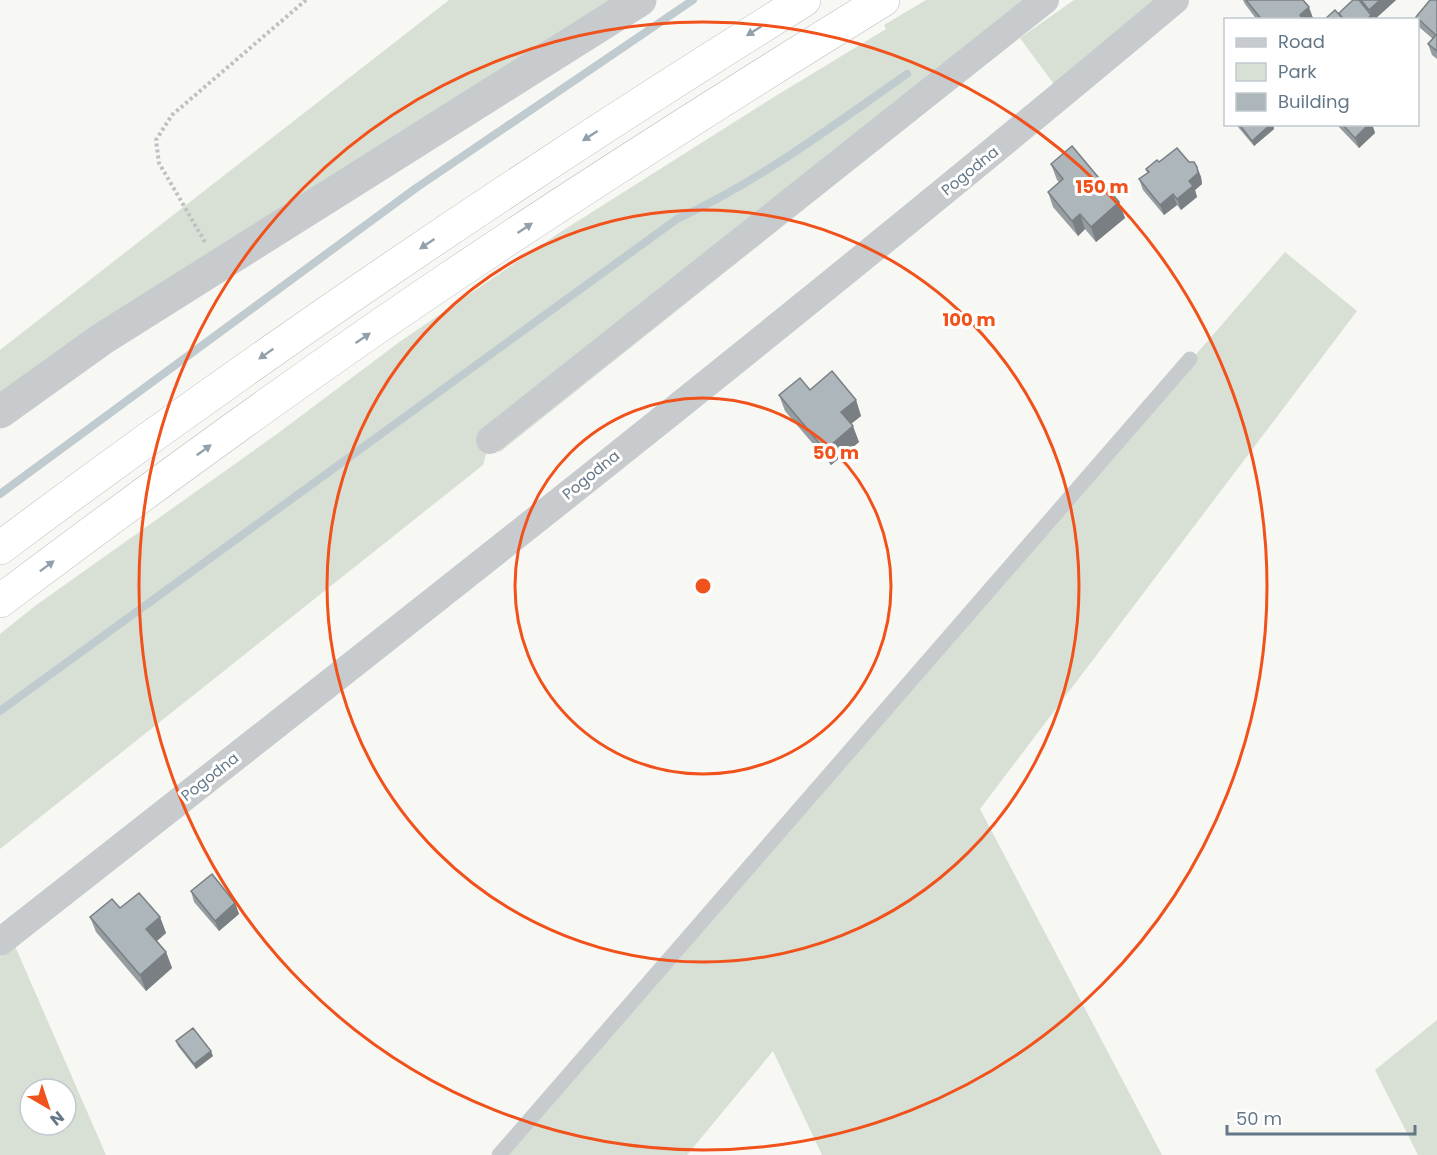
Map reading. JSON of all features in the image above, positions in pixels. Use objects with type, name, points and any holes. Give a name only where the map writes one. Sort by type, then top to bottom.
[{"type":"highway","points":[[0,548],[120,459],[343,300],[663,88],[804,0]]},
{"type":"highway","points":[[0,601],[228,433],[452,277],[604,175],[883,0]]},
{"type":"street","points":[[0,412],[93,345],[640,0]]},
{"type":"street","points":[[490,440],[1045,0]]},
{"type":"street","name":"Pogodna","points":[[0,942],[393,633],[983,161],[1175,0]]},
{"type":"lane","points":[[499,1155],[1190,359]]},
{"type":"path","points":[[219,266],[159,163],[156,140],[172,115],[306,0]]},
{"type":"green space","points":[[449,0],[617,0],[0,399],[0,350]]},
{"type":"green space","points":[[926,0],[1026,0],[991,60],[500,452],[490,440],[483,465],[0,849],[0,634],[35,606],[277,434],[398,343],[559,233],[886,29],[884,25]]},
{"type":"green space","points":[[1074,0],[1160,0],[1056,87],[1020,38]]},
{"type":"green space","points":[[1285,252],[1357,311],[980,809],[1162,1155],[822,1155],[773,1051],[687,1155],[499,1155]]},
{"type":"green space","points":[[15,946],[72,1077],[18,1077],[18,1137],[78,1137],[78,1091],[106,1155],[0,1155],[0,957]]},
{"type":"green space","points":[[1437,1020],[1437,1155],[1418,1155],[1375,1070]]},
{"type":"building","points":[[1246,0],[1303,0],[1309,7],[1300,15],[1302,18],[1260,18]]},
{"type":"building","points":[[1353,0],[1359,0],[1371,15],[1369,18],[1343,18],[1339,13]]},
{"type":"building","points":[[1361,0],[1380,0],[1369,10]]},
{"type":"building","points":[[1430,0],[1437,0],[1437,51],[1428,44],[1436,35],[1416,17]]},
{"type":"building","points":[[1335,10],[1342,18],[1326,18]]},
{"type":"building","points":[[1241,126],[1269,126],[1252,141]]},
{"type":"building","points":[[1344,126],[1367,126],[1355,138]]},
{"type":"building","points":[[1072,146],[1119,202],[1091,227],[1080,214],[1072,221],[1048,192],[1063,179],[1051,164]]},
{"type":"building","points":[[1177,148],[1189,162],[1194,162],[1198,173],[1189,181],[1193,186],[1177,199],[1173,194],[1160,205],[1139,179],[1149,172],[1146,169],[1157,160],[1159,162]]},
{"type":"building","points":[[832,371],[856,400],[841,412],[853,426],[825,450],[779,395],[800,378],[810,390]]},
{"type":"building","points":[[212,874],[235,903],[215,921],[191,891]]},
{"type":"building","points":[[139,893],[160,917],[146,929],[166,952],[140,975],[90,917],[112,899],[120,908]]},
{"type":"building","points":[[193,1028],[211,1051],[194,1064],[176,1041]]},
{"type":"waterway","points":[[0,494],[416,188],[693,0]]},
{"type":"waterway","points":[[0,711],[677,219],[708,204],[766,170],[907,74]]}]
